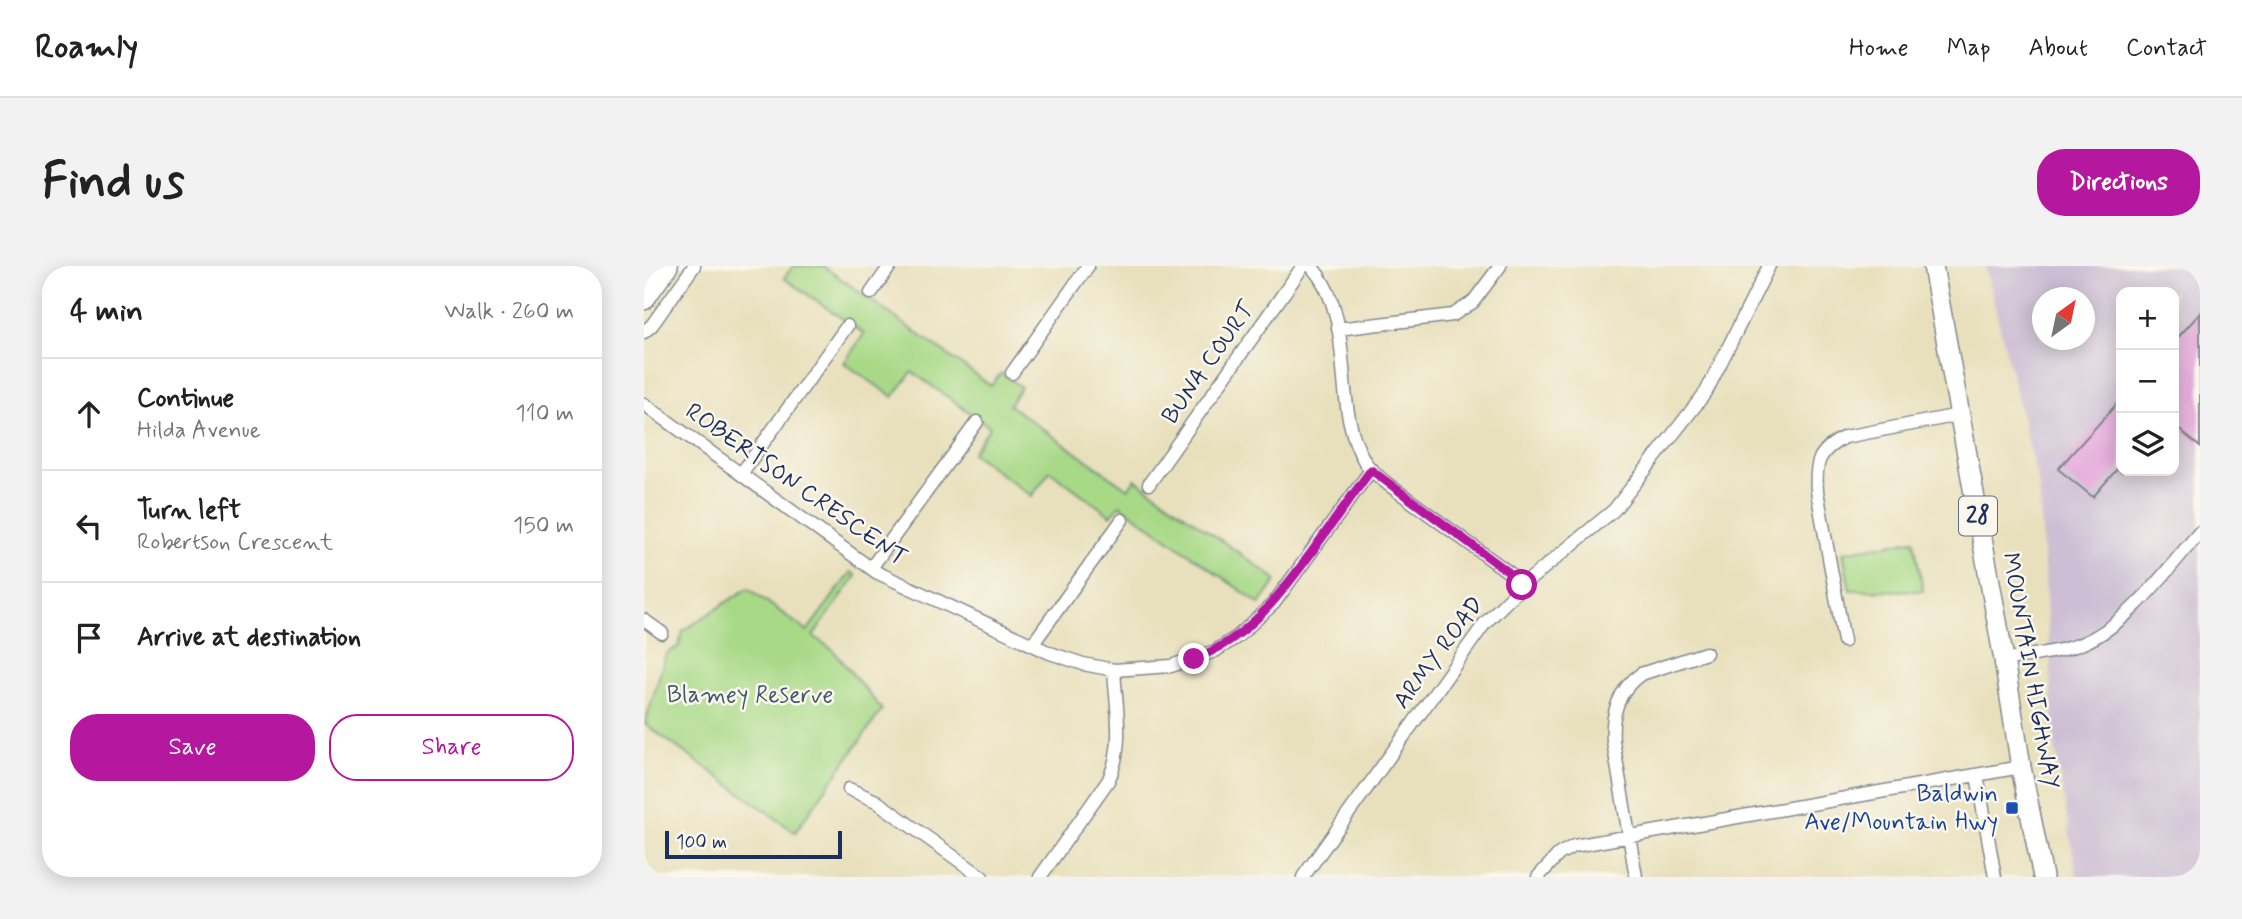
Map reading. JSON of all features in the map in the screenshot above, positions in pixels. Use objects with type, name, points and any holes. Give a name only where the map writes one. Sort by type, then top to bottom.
[{"type":"main road","points":[[644,300],[668,266]]},
{"type":"main road","name":"MOUNTAIN HIGHWAY","points":[[1933,266],[2021,767],[2043,877]]},
{"type":"street","points":[[644,332],[652,325],[694,266]]},
{"type":"street","points":[[871,293],[890,266]]},
{"type":"street","points":[[1012,373],[1088,266]]},
{"type":"street","name":"BUNA COURT","points":[[1149,484],[1303,266]]},
{"type":"street","points":[[1311,266],[1326,288],[1335,312],[1353,434],[1365,461],[1371,470],[1522,585]]},
{"type":"street","points":[[1338,329],[1453,315],[1473,302],[1500,266]]},
{"type":"street","name":"ARMY ROAD","points":[[1303,877],[1485,623],[1522,585],[1614,510],[1706,391],[1769,266]]},
{"type":"street","points":[[741,474],[847,326]]},
{"type":"street","name":"ROBERTSON CRESCENT","points":[[644,404],[871,568],[918,593],[1032,645],[1083,664],[1114,670],[1171,666],[1215,651],[1237,637],[1273,603],[1371,470]]},
{"type":"street","points":[[1844,641],[1817,491],[1816,472],[1820,456],[1831,444],[1845,437],[1959,415]]},
{"type":"street","points":[[871,568],[977,422]]},
{"type":"street","points":[[1032,645],[1122,520]]},
{"type":"street","points":[[2004,660],[2059,650],[2082,643],[2106,631],[2131,609],[2200,532]]},
{"type":"street","points":[[644,620],[662,633]]},
{"type":"street","points":[[1636,877],[1611,721],[1627,686],[1641,674],[1706,653]]},
{"type":"street","points":[[1040,877],[1108,780],[1116,763],[1119,746],[1114,670]]},
{"type":"street","points":[[1538,877],[1559,854],[1574,846],[2021,767]]},
{"type":"street","points":[[1977,775],[1995,877]]},
{"type":"street","points":[[849,789],[876,801],[982,877]]},
{"type":"shaded area","points":[[1985,266],[2200,266],[2200,877],[2077,877],[2055,745],[2039,486]]},
{"type":"green space","points":[[793,266],[823,266],[991,386],[1001,373],[1021,387],[1009,405],[1128,489],[1135,479],[1277,580],[1260,604],[1120,505],[1111,516],[1050,471],[1032,496],[972,453],[990,427],[912,372],[893,397],[844,363],[864,334],[784,278]]},
{"type":"green space","points":[[1914,540],[1923,591],[1850,590],[1843,552]]},
{"type":"green space","name":"Blamey Reserve","points":[[851,572],[856,576],[813,636],[833,650],[882,710],[795,832],[645,724],[666,654],[679,646],[683,631],[748,588],[807,631]]},
{"type":"building","points":[[2200,313],[2200,447],[2179,429],[2179,336]]},
{"type":"building","points":[[2116,405],[2116,470],[2093,497],[2058,469]]},
{"type":"place","name":"Baldwin Ave/Mountain Hwy","points":[[2012,808]]},
{"type":"route","points":[[1194,659],[1215,651],[1237,637],[1273,603],[1371,470],[1522,585]]}]
